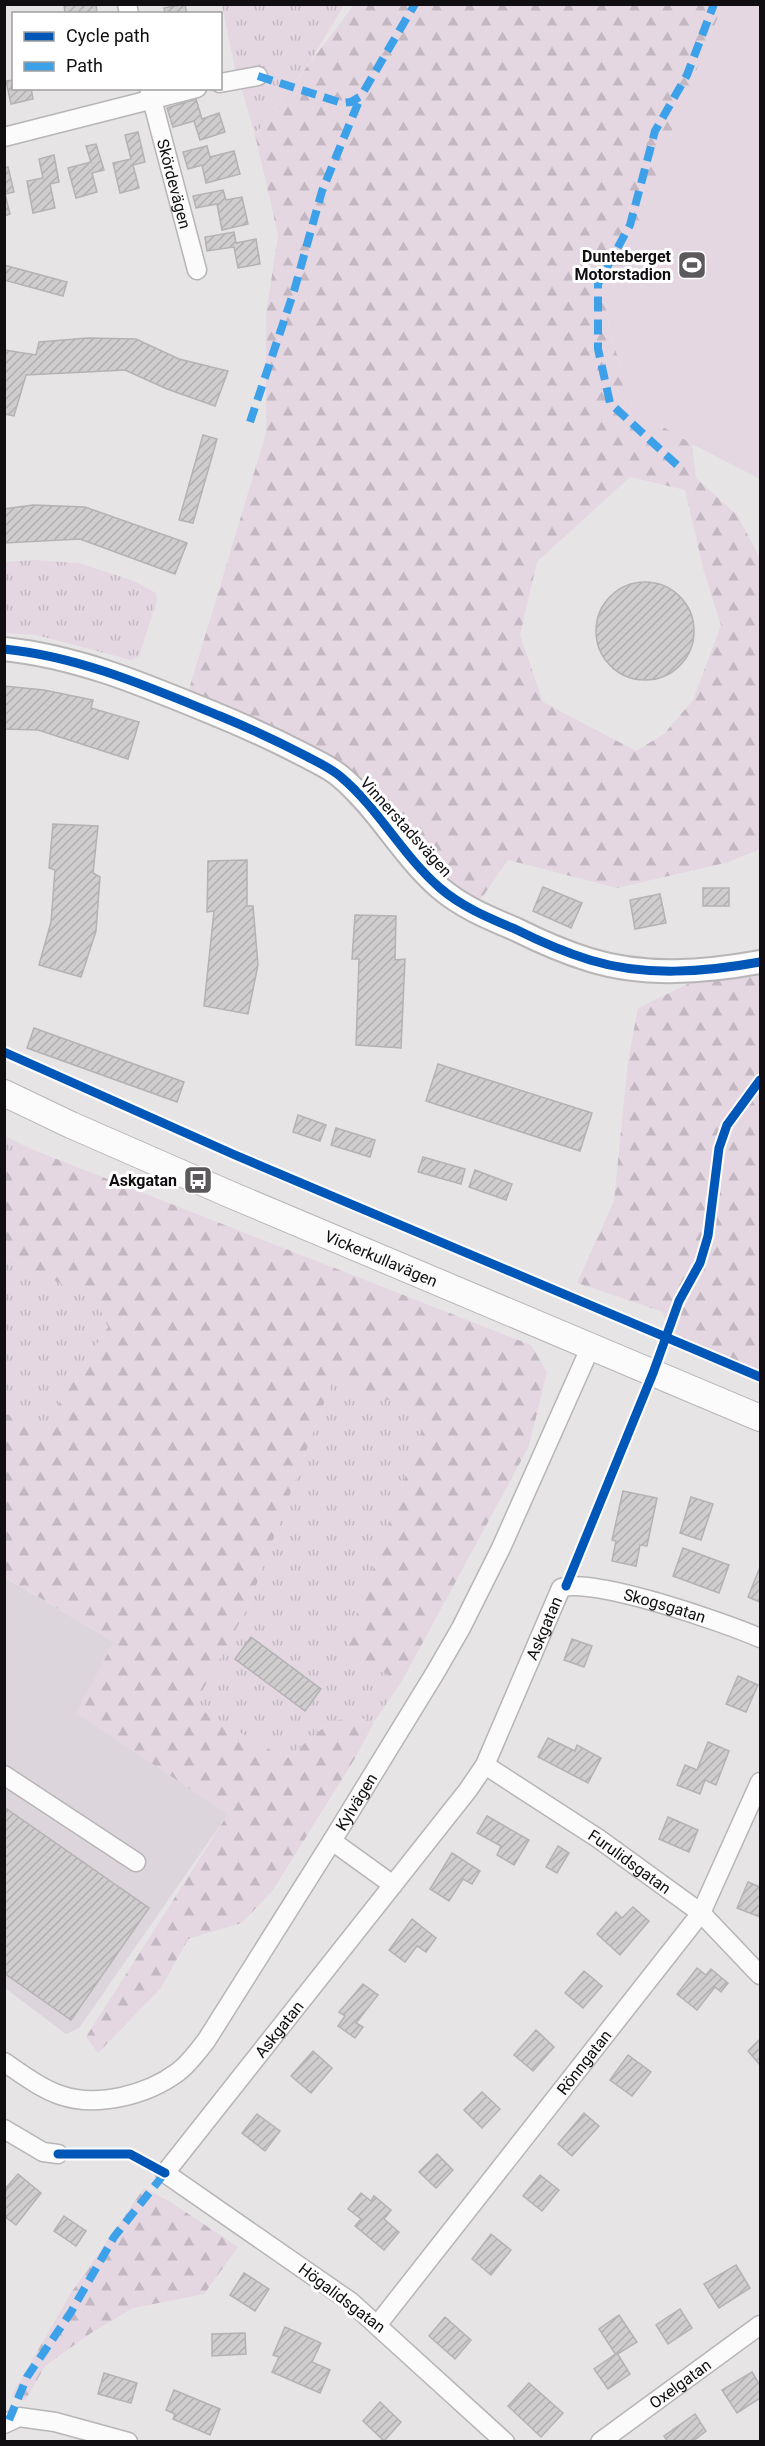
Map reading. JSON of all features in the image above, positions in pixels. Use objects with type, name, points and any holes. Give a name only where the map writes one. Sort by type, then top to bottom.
[{"type":"main road","name":"Vickerkullavägen","points":[[4,1093],[229,1194],[760,1418]]},
{"type":"street","points":[[222,83],[258,76]]},
{"type":"street","points":[[4,137],[150,94],[181,90]]},
{"type":"street","name":"Skördevägen","points":[[150,94],[197,270]]},
{"type":"street","name":"Vinnerstadsvägen","points":[[4,649],[67,660],[116,674],[265,734],[320,763],[340,776],[370,804],[417,864],[441,889],[467,907],[555,948],[627,968],[655,970],[693,971],[760,962]]},
{"type":"street","name":"Kylvägen","points":[[4,2062],[59,2094],[90,2100],[145,2090],[179,2071],[206,2042],[332,1841],[461,1628],[501,1548],[591,1346]]},
{"type":"street","name":"Skogsgatan","points":[[566,1586],[591,1588],[647,1600],[696,1614],[760,1638]]},
{"type":"street","name":"Askgatan","points":[[165,2172],[468,1790],[485,1765],[556,1593],[566,1586]]},
{"type":"street","name":"Furulidsgatan","points":[[485,1765],[599,1839],[702,1913],[760,1975]]},
{"type":"street","points":[[4,1774],[136,1863]]},
{"type":"street","name":"Rönngatan","points":[[378,2324],[702,1913],[760,1782]]},
{"type":"street","points":[[332,1841],[393,1885]]},
{"type":"street","points":[[4,2129],[43,2152],[58,2154]]},
{"type":"street","name":"Högalidsgatan","points":[[165,2172],[351,2302],[378,2324],[505,2442]]},
{"type":"street","name":"Oxelgatan","points":[[600,2442],[760,2325]]},
{"type":"street","points":[[4,2424],[19,2416],[55,2422],[128,2442]]},
{"type":"shaded area","points":[[4,1577],[114,1642],[77,1713],[228,1814],[79,2028],[66,2034],[5,1988]]},
{"type":"green space","points":[[222,5],[344,5],[310,62],[255,135],[234,64]]},
{"type":"green space","points":[[354,5],[723,5],[669,139],[606,316],[632,408],[692,444],[696,478],[737,515],[760,558],[760,849],[729,862],[617,888],[508,860],[472,912],[411,871],[335,788],[255,736],[184,706],[266,433],[266,315],[278,235],[255,135]],"holes":[[[630,477],[685,490],[704,572],[721,625],[693,700],[664,734],[636,751],[543,702],[520,635],[537,562]]]},
{"type":"green space","name":"Dunteberget Motorstadion","points":[[723,5],[760,5],[760,479],[692,444],[632,408],[606,315],[669,139]]},
{"type":"green space","points":[[34,560],[79,563],[134,581],[156,593],[157,601],[139,656],[131,660],[36,635],[5,633],[5,562]]},
{"type":"green space","points":[[760,961],[760,1373],[668,1332],[663,1312],[577,1283],[614,1201],[628,1061],[638,1008],[721,968]]},
{"type":"green space","points":[[5,1136],[31,1149],[5,1163]]},
{"type":"green space","points":[[31,1149],[531,1345],[547,1372],[529,1446],[402,1681],[352,1659],[347,1642],[427,1415],[333,1379],[248,1607],[194,1706],[286,1759],[329,1723],[354,1716],[374,1722],[357,1755],[273,1890],[242,1923],[188,1939],[161,1988],[98,2053],[86,2037],[228,1814],[76,1713],[114,1642],[5,1577],[5,1414],[46,1424],[108,1327],[97,1302],[5,1255],[5,1163]]},
{"type":"green space","points":[[4,1255],[98,1302],[108,1327],[46,1424],[5,1414]]},
{"type":"green space","points":[[333,1379],[427,1415],[347,1642],[352,1659],[402,1681],[374,1722],[354,1716],[329,1723],[286,1759],[193,1707],[248,1607]]},
{"type":"green space","points":[[144,2188],[169,2201],[238,2247],[204,2294],[133,2308],[91,2333],[45,2366],[25,2401],[12,2395],[71,2293]]},
{"type":"building","points":[[64,4],[96,4],[97,12],[65,12]]},
{"type":"building","points":[[185,4],[187,12],[165,12],[164,8]]},
{"type":"building","points":[[12,80],[12,90],[31,90],[33,99],[11,104],[6,81]]},
{"type":"building","points":[[196,99],[202,119],[219,113],[225,132],[200,140],[194,121],[173,127],[167,108]]},
{"type":"building","points":[[138,132],[145,162],[133,165],[139,188],[120,193],[113,163],[131,159],[125,135]]},
{"type":"building","points":[[96,144],[104,170],[92,173],[97,192],[76,198],[68,168],[91,162],[86,146]]},
{"type":"building","points":[[207,146],[210,157],[234,151],[240,174],[206,183],[202,165],[188,169],[183,152]]},
{"type":"building","points":[[54,155],[59,182],[50,184],[55,208],[33,213],[27,181],[43,178],[39,159]]},
{"type":"building","points":[[8,167],[14,192],[5,194],[10,214],[4,216],[4,168]]},
{"type":"building","points":[[223,190],[226,200],[242,197],[248,224],[222,230],[217,204],[196,208],[193,196]]},
{"type":"building","points":[[234,232],[236,243],[256,239],[260,264],[238,268],[234,247],[207,251],[205,237]]},
{"type":"building","points":[[4,265],[67,282],[63,296],[4,280]]},
{"type":"building","points":[[88,338],[136,339],[179,359],[228,371],[215,406],[167,389],[125,370],[26,375],[14,416],[4,414],[4,350],[36,355],[39,342]]},
{"type":"building","points":[[203,435],[217,439],[193,523],[179,520]]},
{"type":"building","points":[[33,505],[85,507],[187,543],[175,574],[80,539],[4,543],[4,509]]},
{"type":"building","points":[[645,582],[664,586],[680,596],[690,612],[694,631],[690,650],[680,666],[664,676],[645,680],[626,676],[610,666],[600,650],[596,631],[600,612],[610,596],[626,586]]},
{"type":"building","points":[[4,686],[44,690],[93,700],[91,708],[139,722],[128,759],[38,730],[4,729]]},
{"type":"building","points":[[53,824],[98,826],[93,873],[100,877],[96,931],[81,977],[39,965],[51,922],[55,870],[49,868]]},
{"type":"building","points":[[247,860],[247,906],[253,906],[258,965],[248,1014],[204,1006],[214,911],[207,912],[208,861]]},
{"type":"building","points":[[543,887],[582,903],[571,928],[533,911]]},
{"type":"building","points":[[703,888],[729,888],[729,906],[703,906]]},
{"type":"building","points":[[660,894],[666,923],[635,929],[630,900]]},
{"type":"building","points":[[355,915],[396,916],[395,960],[405,959],[401,1048],[356,1045],[359,959],[352,959]]},
{"type":"building","points":[[34,1028],[184,1082],[177,1102],[27,1048]]},
{"type":"building","points":[[438,1064],[592,1113],[580,1151],[426,1101]]},
{"type":"building","points":[[298,1115],[326,1125],[320,1141],[293,1132]]},
{"type":"building","points":[[336,1128],[375,1140],[370,1157],[331,1145]]},
{"type":"building","points":[[423,1157],[465,1169],[461,1184],[418,1172]]},
{"type":"building","points":[[475,1170],[512,1184],[506,1200],[469,1187]]},
{"type":"building","points":[[623,1491],[657,1498],[647,1546],[640,1545],[636,1566],[612,1561],[616,1541],[612,1540]]},
{"type":"building","points":[[691,1497],[713,1504],[701,1540],[680,1533]]},
{"type":"building","points":[[683,1548],[729,1565],[719,1593],[673,1576]]},
{"type":"building","points":[[760,1567],[760,1602],[748,1597]]},
{"type":"building","points":[[251,1637],[321,1689],[305,1711],[235,1659]]},
{"type":"building","points":[[572,1639],[592,1646],[584,1667],[564,1660]]},
{"type":"building","points":[[738,1676],[758,1685],[746,1712],[726,1704]]},
{"type":"building","points":[[548,1738],[575,1751],[577,1745],[601,1758],[588,1783],[538,1757]]},
{"type":"building","points":[[708,1742],[729,1751],[716,1785],[705,1780],[700,1794],[677,1785],[685,1765],[697,1770]]},
{"type":"building","points":[[4,1807],[149,1908],[71,2020],[4,1973]]},
{"type":"building","points":[[487,1816],[529,1840],[514,1865],[497,1855],[501,1846],[477,1833]]},
{"type":"building","points":[[668,1817],[698,1830],[689,1852],[659,1839]]},
{"type":"building","points":[[558,1846],[569,1853],[557,1873],[546,1867]]},
{"type":"building","points":[[452,1853],[480,1871],[472,1884],[463,1879],[449,1901],[430,1889]]},
{"type":"building","points":[[748,1882],[760,1887],[760,1917],[737,1908]]},
{"type":"building","points":[[633,1907],[649,1921],[620,1955],[597,1934],[616,1912],[622,1918]]},
{"type":"building","points":[[412,1919],[436,1938],[426,1952],[417,1946],[405,1962],[389,1950]]},
{"type":"building","points":[[697,1968],[706,1975],[711,1969],[728,1983],[721,1992],[715,1987],[697,2010],[677,1994]]},
{"type":"building","points":[[584,1971],[602,1986],[583,2008],[565,1993]]},
{"type":"building","points":[[363,1984],[378,1995],[356,2023],[363,2027],[355,2038],[338,2026],[345,2016],[339,2012]]},
{"type":"building","points":[[536,2030],[554,2047],[533,2071],[514,2055]]},
{"type":"building","points":[[760,2039],[760,2065],[748,2051]]},
{"type":"building","points":[[313,2051],[332,2068],[311,2093],[291,2076]]},
{"type":"building","points":[[628,2055],[651,2072],[632,2096],[610,2080]]},
{"type":"building","points":[[482,2092],[500,2109],[482,2128],[464,2110]]},
{"type":"building","points":[[584,2113],[599,2126],[572,2156],[558,2144]]},
{"type":"building","points":[[257,2114],[280,2131],[265,2151],[242,2133]]},
{"type":"building","points":[[437,2154],[453,2170],[436,2188],[419,2172]]},
{"type":"building","points":[[18,2174],[41,2193],[16,2225],[4,2216],[4,2190]]},
{"type":"building","points":[[540,2175],[559,2190],[542,2211],[523,2196]]},
{"type":"building","points":[[361,2193],[371,2201],[374,2196],[391,2210],[384,2219],[399,2232],[384,2250],[355,2226],[361,2219],[348,2209]]},
{"type":"building","points":[[64,2216],[86,2231],[76,2246],[54,2231]]},
{"type":"building","points":[[491,2234],[511,2250],[491,2275],[472,2259]]},
{"type":"building","points":[[736,2265],[750,2288],[719,2308],[704,2284]]},
{"type":"building","points":[[244,2273],[269,2289],[255,2311],[230,2295]]},
{"type":"building","points":[[680,2309],[692,2328],[668,2344],[656,2325]]},
{"type":"building","points":[[619,2315],[637,2342],[616,2355],[599,2329]]},
{"type":"building","points":[[445,2317],[471,2340],[455,2359],[429,2336]]},
{"type":"building","points":[[285,2327],[321,2343],[312,2362],[330,2370],[320,2393],[272,2372],[279,2357],[273,2355]]},
{"type":"building","points":[[245,2333],[246,2354],[212,2356],[212,2334]]},
{"type":"building","points":[[617,2353],[630,2374],[608,2389],[594,2369]]},
{"type":"building","points":[[752,2372],[760,2385],[760,2398],[737,2413],[722,2390]]},
{"type":"building","points":[[104,2373],[137,2383],[131,2403],[98,2394]]},
{"type":"building","points":[[529,2383],[563,2413],[541,2437],[508,2406]]},
{"type":"building","points":[[174,2390],[220,2409],[210,2435],[173,2419],[175,2414],[166,2410]]},
{"type":"building","points":[[380,2402],[401,2422],[384,2441],[363,2421]]},
{"type":"building","points":[[695,2414],[706,2431],[692,2442],[668,2442],[664,2436]]},
{"type":"marked path","points":[[258,76],[342,103],[351,102],[361,96],[415,4]]},
{"type":"marked path","points":[[677,465],[610,403],[598,349],[598,284],[630,225],[655,131],[687,75],[714,4]]},
{"type":"marked path","points":[[250,422],[294,291],[322,191],[361,96]]},
{"type":"marked path","points":[[9,2420],[27,2377],[71,2312],[114,2237],[165,2173],[162,2171]]},
{"type":"cycle path","points":[[4,649],[60,659],[141,684],[242,725],[324,765],[355,790],[426,875],[448,895],[476,912],[552,946],[580,957],[611,965],[653,971],[697,970],[760,962]]},
{"type":"cycle path","points":[[4,1052],[235,1155],[760,1377]]},
{"type":"cycle path","points":[[566,1586],[653,1373],[679,1301],[700,1263],[708,1236],[719,1148],[727,1125],[760,1080]]},
{"type":"cycle path","points":[[58,2154],[130,2154],[165,2173]]},
{"type":"place","name":"Dunteberget Motorstadion","points":[[692,265]]},
{"type":"place","name":"Askgatan","points":[[198,1180]]}]
